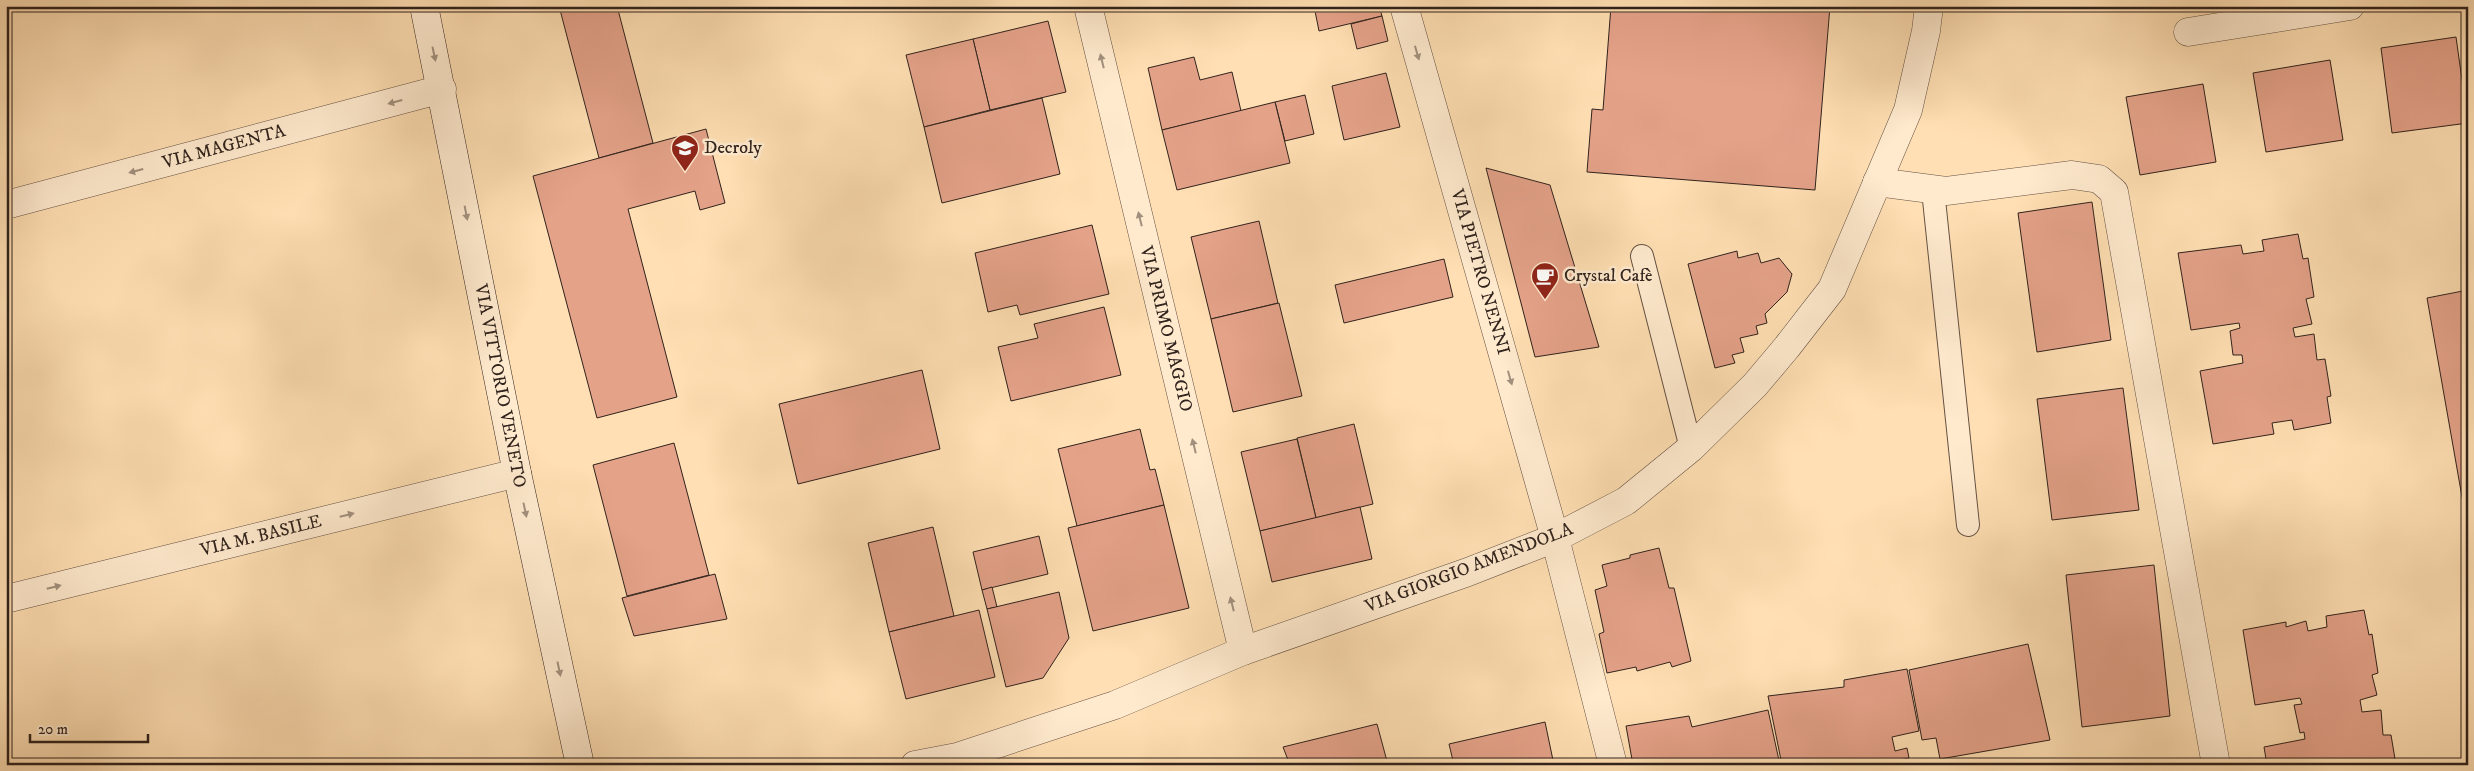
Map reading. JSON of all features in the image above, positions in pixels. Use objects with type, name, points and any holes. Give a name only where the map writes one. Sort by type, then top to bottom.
[{"type":"street","name":"VIA VITTORIO VENETO","points":[[424,6],[517,473],[580,765]]},
{"type":"street","name":"VIA PRIMO MAGGIO","points":[[1088,6],[1243,651]]},
{"type":"street","name":"VIA PIETRO NENNI","points":[[1404,6],[1555,538],[1613,765]]},
{"type":"street","name":"VIA GIORGIO AMENDOLA","points":[[916,765],[957,756],[1115,705],[1243,651],[1468,572],[1555,538],[1626,501],[1691,448],[1755,385],[1832,289],[1908,110],[1926,31],[1929,6]]},
{"type":"street","points":[[2188,32],[2350,6]]},
{"type":"street","name":"VIA MAGENTA","points":[[6,206],[442,89]]},
{"type":"street","points":[[1877,182],[1946,191],[2072,175],[2099,178],[2114,192],[2216,765]]},
{"type":"street","name":"VIA M. BASILE","points":[[6,599],[517,473]]},
{"type":"lane","points":[[1933,190],[1968,526]]},
{"type":"lane","points":[[1642,256],[1691,448]]},
{"type":"building","points":[[559,6],[617,6],[653,143],[599,158]]},
{"type":"building","points":[[1314,6],[1379,6],[1382,16],[1319,31]]},
{"type":"building","points":[[1611,6],[1830,6],[1815,190],[1587,172],[1592,109],[1603,110]]},
{"type":"building","points":[[1382,16],[1388,41],[1357,49],[1351,24]]},
{"type":"building","points":[[1048,21],[1066,92],[990,110],[973,39]]},
{"type":"building","points":[[2456,37],[2468,123],[2392,133],[2381,48]]},
{"type":"building","points":[[973,39],[990,110],[924,127],[906,55]]},
{"type":"building","points":[[1194,57],[1200,80],[1232,72],[1241,111],[1162,130],[1148,68]]},
{"type":"building","points":[[2330,60],[2343,140],[2266,152],[2253,73]]},
{"type":"building","points":[[1386,73],[1400,127],[1344,140],[1332,86]]},
{"type":"building","points":[[2203,84],[2216,162],[2140,175],[2126,97]]},
{"type":"building","points":[[1305,95],[1314,134],[1285,141],[1275,102]]},
{"type":"building","points":[[1042,98],[1060,174],[942,203],[924,127]]},
{"type":"building","points":[[1275,102],[1290,163],[1177,190],[1162,130]]},
{"type":"building","points":[[706,129],[725,203],[700,210],[695,191],[628,209],[677,397],[597,418],[533,176]]},
{"type":"building","points":[[1486,168],[1550,185],[1599,347],[1535,357]]},
{"type":"building","points":[[2092,202],[2111,340],[2037,352],[2018,213]]},
{"type":"building","points":[[1259,221],[1278,303],[1211,319],[1191,237]]},
{"type":"building","points":[[1092,225],[1109,294],[1020,315],[1017,305],[988,312],[975,253]]},
{"type":"building","points":[[2298,234],[2303,259],[2308,258],[2314,297],[2306,299],[2312,324],[2293,328],[2295,337],[2314,334],[2317,360],[2325,359],[2331,396],[2327,397],[2331,423],[2294,430],[2292,420],[2272,423],[2274,434],[2213,444],[2200,371],[2243,363],[2242,355],[2233,355],[2230,331],[2240,328],[2239,323],[2191,330],[2178,253],[2241,245],[2243,254],[2264,251],[2262,240]]},
{"type":"building","points":[[1737,251],[1738,258],[1758,253],[1761,263],[1779,258],[1792,274],[1787,292],[1765,314],[1767,323],[1756,326],[1758,334],[1740,338],[1744,352],[1732,355],[1735,363],[1715,368],[1688,264]]},
{"type":"building","points":[[1444,259],[1453,297],[1344,323],[1335,285]]},
{"type":"building","points":[[2468,290],[2468,531],[2427,298]]},
{"type":"building","points":[[1279,303],[1302,396],[1233,412],[1211,319]]},
{"type":"building","points":[[1104,307],[1121,375],[1011,401],[998,347],[1038,338],[1034,324]]},
{"type":"building","points":[[922,370],[940,449],[798,484],[779,404]]},
{"type":"building","points":[[2123,388],[2139,510],[2052,520],[2037,399]]},
{"type":"building","points":[[1354,424],[1373,504],[1316,518],[1297,438]]},
{"type":"building","points":[[1140,429],[1150,470],[1155,469],[1164,505],[1077,526],[1058,449]]},
{"type":"building","points":[[1297,439],[1316,518],[1260,531],[1241,452]]},
{"type":"building","points":[[674,443],[709,575],[627,596],[593,465]]},
{"type":"building","points":[[1164,505],[1189,608],[1093,631],[1068,528]]},
{"type":"building","points":[[1360,507],[1372,559],[1272,582],[1260,531]]},
{"type":"building","points":[[933,527],[954,616],[889,632],[868,543]]},
{"type":"building","points":[[1039,536],[1048,574],[982,590],[973,552]]},
{"type":"building","points":[[1659,548],[1669,588],[1674,588],[1691,661],[1672,667],[1670,662],[1637,671],[1636,667],[1607,673],[1599,634],[1604,632],[1595,590],[1607,586],[1602,565],[1630,558],[1630,555]]},
{"type":"building","points":[[2154,565],[2170,716],[2082,727],[2066,575]]},
{"type":"building","points":[[715,574],[727,619],[634,636],[622,598]]},
{"type":"building","points":[[992,587],[997,607],[987,609],[982,590]]},
{"type":"building","points":[[1059,592],[1069,638],[1043,678],[1006,687],[987,609]]},
{"type":"building","points":[[979,610],[995,677],[906,699],[889,632]]},
{"type":"building","points":[[2364,610],[2369,635],[2372,634],[2378,673],[2372,675],[2377,695],[2360,700],[2362,712],[2381,710],[2383,735],[2391,735],[2396,765],[2267,765],[2264,747],[2305,739],[2304,732],[2300,733],[2294,705],[2302,704],[2300,698],[2255,705],[2243,630],[2286,622],[2286,627],[2306,621],[2308,631],[2327,627],[2326,616]]},
{"type":"building","points":[[2028,644],[2050,740],[1940,759],[1936,738],[1922,740],[1909,670]]},
{"type":"building","points":[[1907,669],[1919,731],[1892,737],[1895,751],[1907,748],[1909,758],[1874,765],[1782,765],[1768,696],[1844,687],[1844,680]]},
{"type":"building","points":[[1768,710],[1780,765],[1633,765],[1626,726],[1689,716],[1692,727]]},
{"type":"building","points":[[1545,722],[1554,765],[1454,765],[1449,744]]},
{"type":"building","points":[[1377,724],[1388,765],[1290,765],[1283,747]]},
{"type":"place","name":"Decroly","points":[[685,172]]},
{"type":"place","name":"Crystal Cafè","points":[[1545,300]]}]
